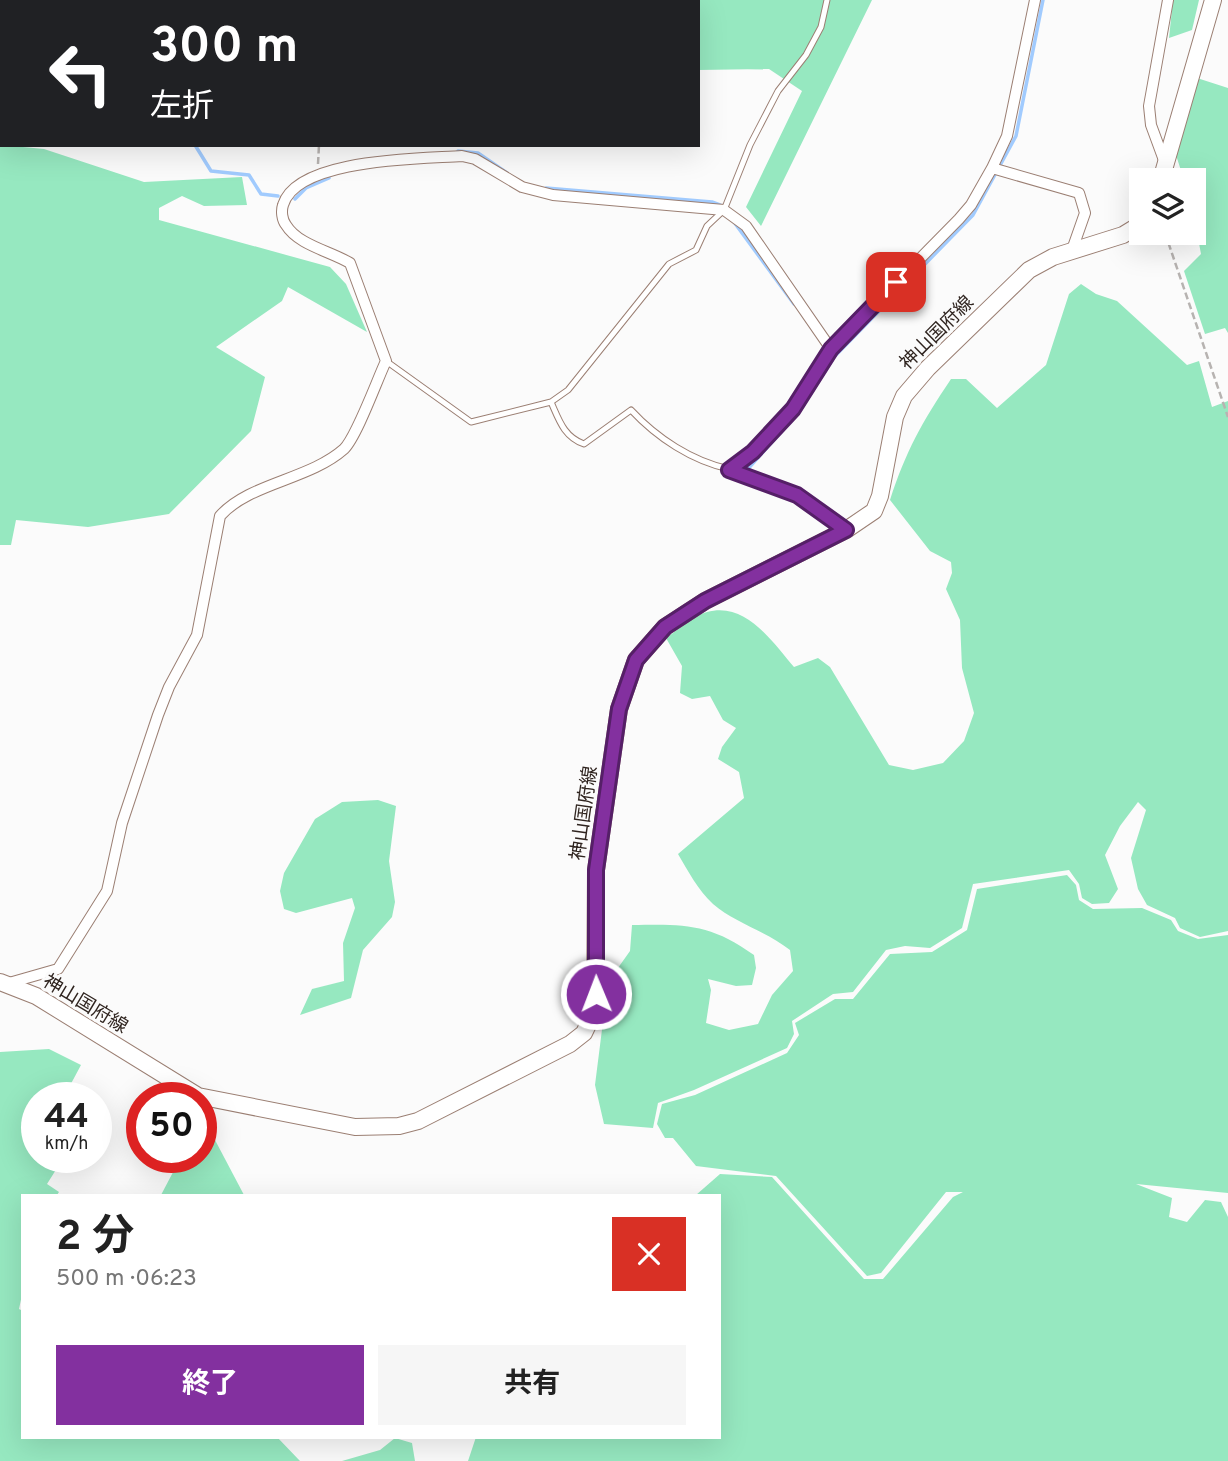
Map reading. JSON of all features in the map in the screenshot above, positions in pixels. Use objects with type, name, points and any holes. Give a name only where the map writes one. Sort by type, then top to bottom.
[{"type":"main road","points":[[1164,168],[1213,0]]},
{"type":"main road","name":"神山国府線","points":[[4,983],[36,996],[198,1096],[355,1127],[399,1126],[418,1121],[569,1044],[584,1033],[595,1010],[596,870],[619,709],[636,660],[665,627],[705,601],[846,530],[874,511],[880,496],[895,417],[904,396],[928,368],[1029,270],[1072,250],[1129,231]]},
{"type":"street","points":[[729,470],[753,452],[793,409],[831,349],[959,219],[997,169],[1007,136],[1035,0]]},
{"type":"street","points":[[1162,168],[1149,106],[1168,0]]},
{"type":"street","points":[[4,983],[58,969],[107,891],[122,823],[158,715],[198,635],[220,516],[230,505],[309,471],[346,447],[386,361],[349,263],[301,240],[285,224],[282,210],[286,196],[297,185],[317,174],[354,165],[462,156],[475,159],[522,187],[553,195],[724,210],[746,226],[831,349]]},
{"type":"street","points":[[997,169],[1079,193],[1085,213],[1072,250]]},
{"type":"street","points":[[729,470],[797,495],[846,530]]},
{"type":"lane","points":[[386,361],[471,422],[551,402],[568,390],[669,264],[696,250],[707,226],[724,210],[750,145],[778,91],[806,55],[821,27],[827,0]]},
{"type":"lane","points":[[551,402],[564,430],[574,440],[584,444],[631,410],[648,428],[707,464],[729,470]]},
{"type":"path","points":[[317,174],[318,147]]},
{"type":"path","points":[[1170,245],[1228,417]]},
{"type":"green space","points":[[700,0],[872,0],[761,226],[746,207],[802,91],[769,69],[700,70]]},
{"type":"green space","points":[[1173,0],[1199,0],[1192,30],[1169,38]]},
{"type":"green space","points":[[1197,78],[1228,88],[1228,333],[1225,328],[1205,334],[1184,271],[1201,254],[1199,245],[1206,245],[1206,168],[1180,168],[1176,155]]},
{"type":"green space","points":[[0,147],[44,149],[144,182],[242,177],[247,205],[204,206],[182,196],[159,208],[159,220],[330,267],[346,284],[367,332],[288,287],[282,301],[216,347],[265,377],[251,431],[169,514],[88,527],[16,520],[11,545],[0,545]]},
{"type":"green space","points":[[1081,284],[1096,294],[1117,301],[1187,365],[1199,361],[1212,407],[1228,401],[1228,931],[1200,937],[1180,928],[1175,918],[1147,905],[1138,889],[1131,858],[1146,810],[1138,802],[1120,826],[1105,855],[1118,889],[1109,903],[1092,904],[1082,898],[1079,884],[1069,870],[973,884],[962,928],[930,948],[905,946],[886,950],[853,992],[833,994],[792,1021],[794,1034],[787,1048],[694,1090],[658,1103],[653,1128],[604,1124],[595,1085],[608,982],[630,951],[632,925],[681,926],[710,931],[754,955],[756,968],[752,985],[736,986],[708,979],[711,990],[706,1023],[729,1030],[758,1024],[772,995],[793,971],[790,950],[713,904],[698,887],[678,854],[744,798],[739,772],[718,759],[722,747],[736,728],[723,720],[710,696],[692,699],[680,693],[682,666],[666,638],[691,619],[707,612],[734,612],[757,626],[794,667],[818,658],[830,667],[889,765],[913,770],[943,763],[964,741],[974,713],[962,668],[960,620],[946,589],[952,573],[951,562],[930,551],[890,500],[916,437],[951,379],[966,379],[997,408],[1046,365],[1069,294]]},
{"type":"green space","points":[[378,800],[396,806],[389,861],[395,902],[392,917],[363,950],[351,998],[300,1015],[312,989],[344,981],[343,943],[355,908],[352,898],[296,913],[284,909],[280,891],[284,873],[315,819],[342,802]]},
{"type":"green space","points":[[1067,875],[1076,885],[1079,900],[1093,909],[1142,908],[1171,920],[1178,931],[1198,939],[1228,935],[1228,1193],[1136,1184],[1172,1198],[1169,1217],[1187,1222],[1205,1200],[1221,1202],[1228,1217],[1228,1461],[468,1461],[475,1439],[721,1439],[721,1194],[697,1194],[720,1174],[772,1177],[864,1279],[883,1279],[953,1197],[963,1192],[946,1192],[881,1273],[867,1276],[776,1176],[696,1166],[673,1138],[665,1138],[657,1124],[662,1104],[695,1095],[787,1053],[799,1035],[795,1023],[835,999],[853,999],[890,954],[932,952],[967,930],[977,889]]},
{"type":"green space","points":[[49,1049],[81,1065],[72,1082],[21,1082],[21,1173],[54,1173],[47,1184],[59,1192],[21,1194],[21,1439],[279,1439],[300,1461],[0,1461],[0,1052]]},
{"type":"green space","points":[[217,1144],[243,1194],[162,1194],[173,1173],[217,1173]]},
{"type":"green space","points":[[394,1439],[412,1443],[415,1461],[342,1461],[380,1450]]},
{"type":"waterway","points":[[746,471],[799,412],[834,357],[973,215],[1016,136],[1043,0]]},
{"type":"waterway","points":[[196,147],[211,171],[249,175],[261,194],[278,196]]},
{"type":"waterway","points":[[458,151],[478,153],[507,173]]},
{"type":"waterway","points":[[295,199],[306,188],[329,178]]},
{"type":"waterway","points":[[546,188],[712,202],[720,205]]},
{"type":"waterway","points":[[734,222],[794,304]]},
{"type":"route","points":[[596,994],[596,870],[619,709],[628,678],[636,660],[665,627],[705,601],[846,530],[797,495],[729,470],[753,452],[793,409],[831,349],[896,282]]}]
